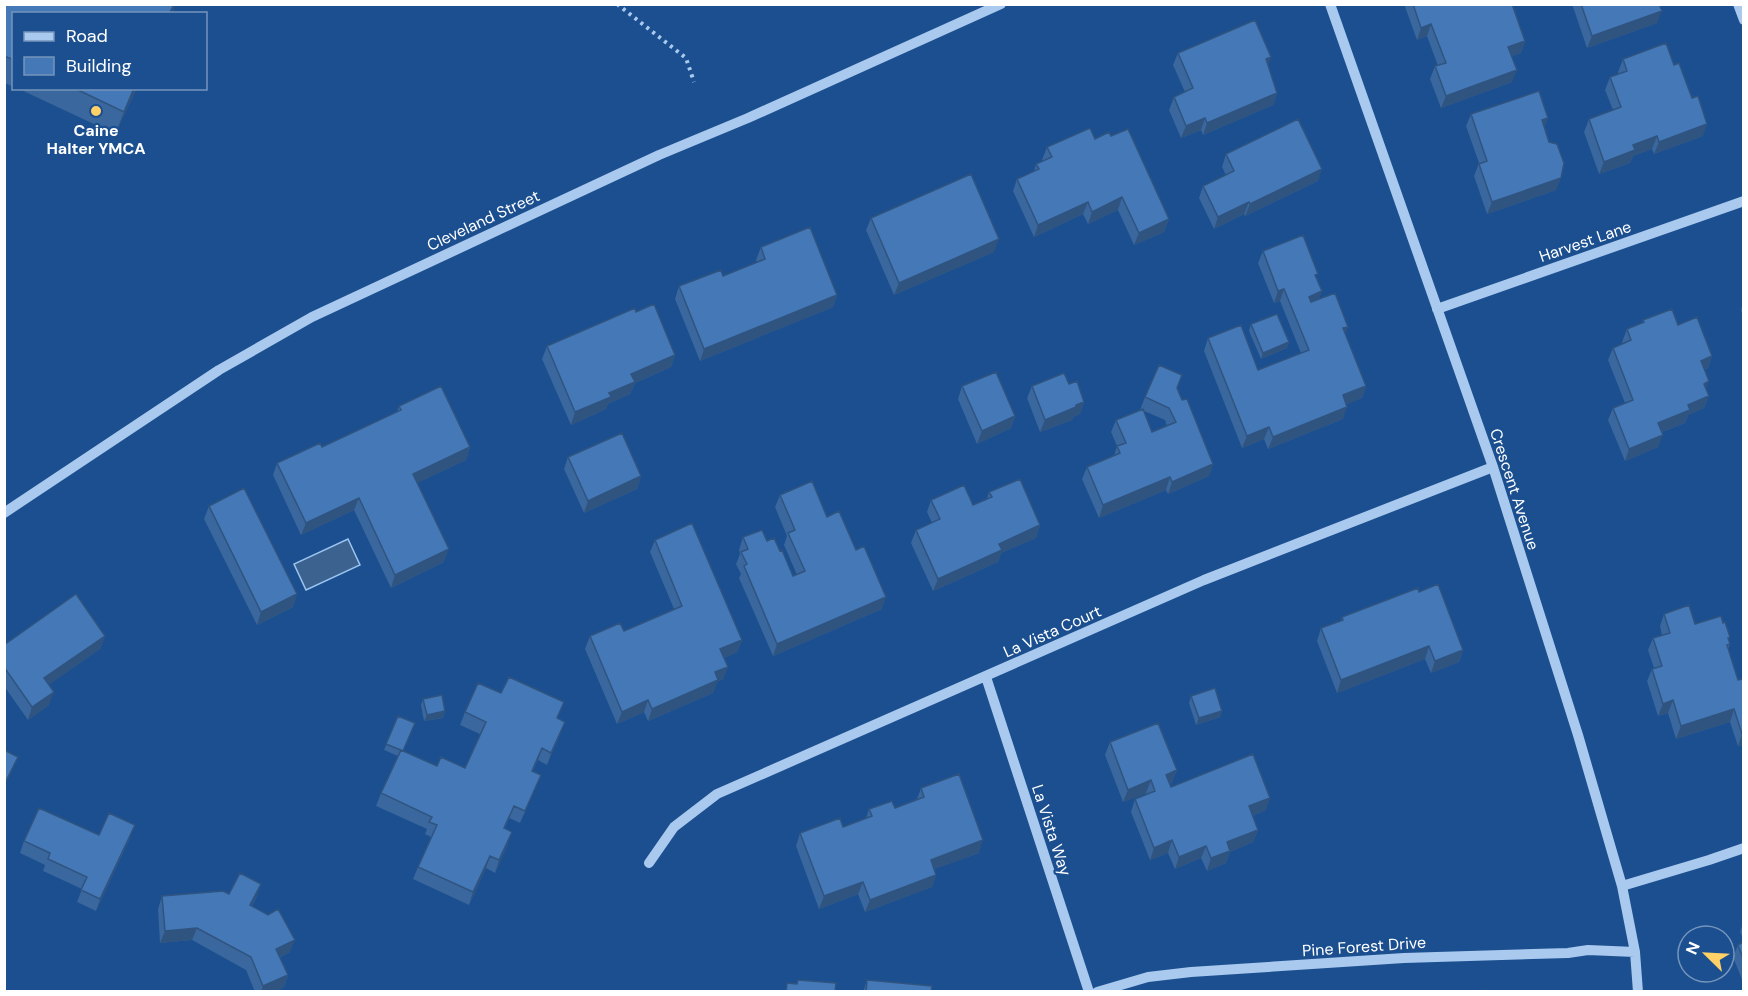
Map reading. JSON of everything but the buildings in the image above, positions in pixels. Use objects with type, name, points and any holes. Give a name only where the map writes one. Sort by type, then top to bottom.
[{"type":"street","name":"Cleveland Street","points":[[4,513],[219,370],[312,317],[659,155],[748,118],[1001,4]]},
{"type":"street","name":"Crescent Avenue","points":[[1330,4],[1493,466],[1578,735],[1622,885],[1635,952],[1638,992]]},
{"type":"street","points":[[1738,4],[1743,20]]},
{"type":"street","name":"Harvest Lane","points":[[1437,309],[1743,201]]},
{"type":"street","name":"La Vista Court","points":[[649,864],[674,827],[717,794],[1204,580],[1493,466]]},
{"type":"street","name":"La Vista Way","points":[[986,677],[1089,992]]},
{"type":"street","points":[[1622,885],[1743,848]]},
{"type":"street","name":"Pine Forest Drive","points":[[1097,992],[1148,977],[1191,972],[1404,958],[1568,953],[1588,950],[1635,952]]},
{"type":"path","points":[[617,4],[686,58],[694,82]]},
{"type":"water","points":[[348,539],[360,565],[306,590],[294,564]]},
{"type":"place","name":"Caine Halter YMCA","points":[[96,111]]}]
